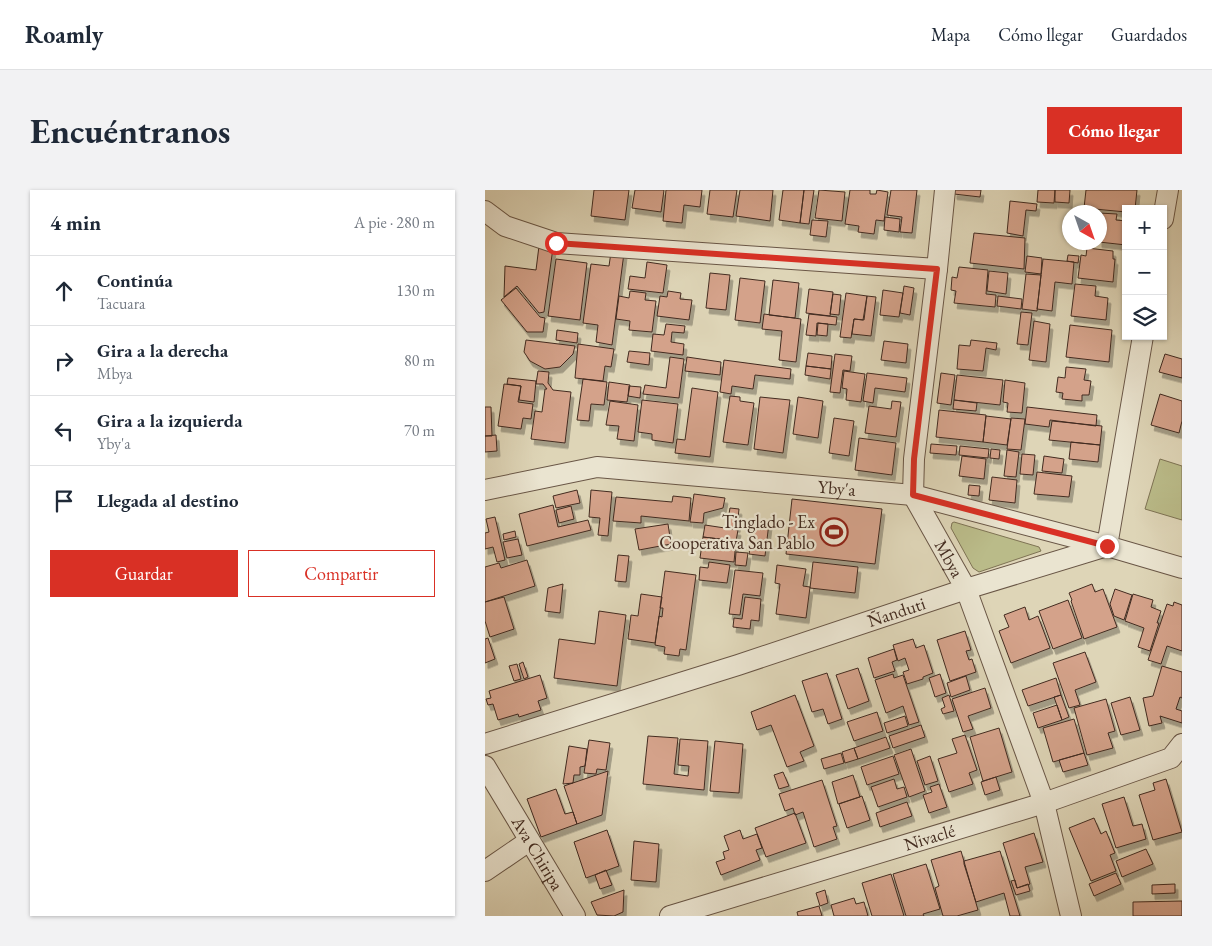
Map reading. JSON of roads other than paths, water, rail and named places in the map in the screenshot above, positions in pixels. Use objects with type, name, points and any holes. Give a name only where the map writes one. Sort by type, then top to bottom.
[{"type":"street","points":[[913,495],[914,459],[945,190]]},
{"type":"street","points":[[1165,205],[1168,190]]},
{"type":"street","points":[[485,211],[505,226],[556,243],[937,269]]},
{"type":"street","points":[[1107,546],[1142,340]]},
{"type":"street","name":"Yby'a","points":[[485,490],[597,467],[913,495],[1107,546],[1182,568]]},
{"type":"street","name":"Mbya","points":[[913,495],[967,589],[1044,803],[1071,916]]},
{"type":"street","name":"Ñanduti","points":[[485,744],[1107,546]]},
{"type":"street","name":"Nivaclé","points":[[670,916],[1044,803],[1171,758],[1182,744]]},
{"type":"street","name":"Ava Chiripa","points":[[485,766],[575,916]]},
{"type":"street","points":[[485,871],[529,841]]},
{"type":"place","name":"Tinglado - Ex Cooperativa San Pablo","points":[[834,532]]}]
